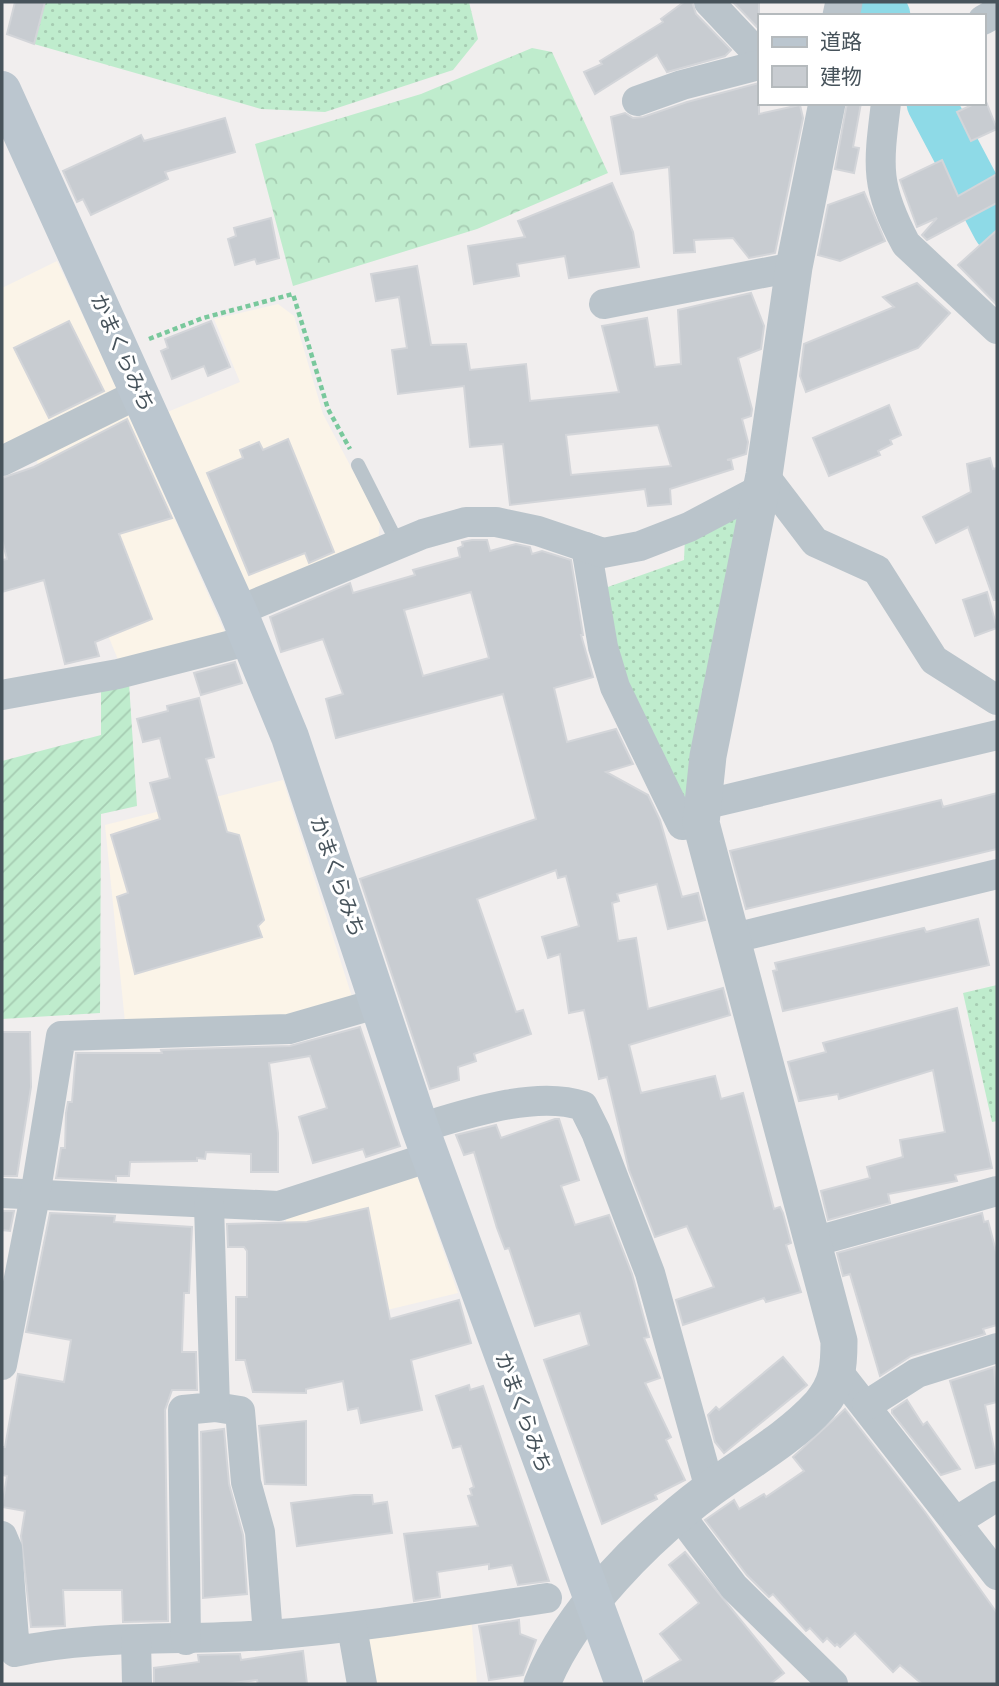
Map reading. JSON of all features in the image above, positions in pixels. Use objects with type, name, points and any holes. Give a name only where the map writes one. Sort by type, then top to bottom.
[{"type":"main road","name":"かまくらみち","points":[[2,90],[244,625],[290,737],[425,1143],[624,1684]]},
{"type":"street","points":[[709,2],[758,54]]},
{"type":"street","points":[[637,101],[682,85],[758,65]]},
{"type":"street","points":[[886,105],[879,177],[897,227],[906,244],[997,328]]},
{"type":"street","points":[[542,1684],[558,1651],[591,1600],[679,1514],[797,1426],[821,1403],[839,1373],[839,1341],[730,939],[702,814],[708,756],[763,482],[820,108]]},
{"type":"street","points":[[604,304],[794,267]]},
{"type":"street","points":[[2,461],[140,393]]},
{"type":"street","points":[[2,695],[118,674],[244,625],[398,544],[466,522],[486,522],[538,531],[603,553],[640,546],[690,527],[763,482]]},
{"type":"street","points":[[763,482],[815,542],[877,570],[934,660],[997,700]]},
{"type":"street","points":[[586,547],[603,647],[615,687],[681,825],[702,814],[997,735]]},
{"type":"street","points":[[730,939],[997,874]]},
{"type":"street","points":[[2,1365],[35,1196],[61,1036],[289,1030],[379,1003]]},
{"type":"street","points":[[2,1193],[209,1205],[279,1206],[425,1143],[490,1107],[564,1100],[583,1106],[596,1132],[650,1273],[710,1489]]},
{"type":"street","points":[[813,1242],[997,1191]]},
{"type":"street","points":[[209,1205],[215,1407]]},
{"type":"street","points":[[867,1405],[917,1373],[997,1348]]},
{"type":"street","points":[[839,1373],[867,1405],[909,1465],[957,1521],[997,1575]]},
{"type":"street","points":[[186,1640],[183,1410],[215,1407],[240,1411],[246,1482],[260,1532],[268,1635]]},
{"type":"street","points":[[957,1521],[997,1496]]},
{"type":"street","points":[[679,1514],[734,1587],[833,1684]]},
{"type":"street","points":[[2,1536],[7,1548],[8,1654],[49,1644],[186,1640],[352,1627],[547,1598]]},
{"type":"street","points":[[352,1627],[362,1684]]},
{"type":"street","points":[[136,1641],[137,1684]]},
{"type":"lane","points":[[358,465],[398,544]]},
{"type":"path","points":[[121,350],[203,318],[292,294],[328,409],[358,465]]},
{"type":"shaded area","points":[[57,261],[118,390],[2,453],[2,288]]},
{"type":"shaded area","points":[[278,304],[294,316],[323,414],[380,522],[378,543],[256,593],[243,589],[165,413],[240,382],[214,319]]},
{"type":"shaded area","points":[[129,415],[226,635],[121,667],[35,457]]},
{"type":"shaded area","points":[[283,780],[352,997],[297,1017],[125,1022],[105,825]]},
{"type":"shaded area","points":[[416,1173],[458,1293],[299,1331],[285,1213]]},
{"type":"shaded area","points":[[471,1616],[477,1684],[374,1684],[365,1633]]},
{"type":"green space","points":[[45,2],[469,2],[478,39],[453,70],[325,112],[261,109],[34,44]]},
{"type":"green space","points":[[532,48],[552,52],[608,173],[477,229],[293,286],[255,144],[421,94]]},
{"type":"green space","points":[[739,510],[692,811],[617,669],[605,588],[684,560],[685,537]]},
{"type":"green space","points":[[129,683],[137,806],[101,814],[100,1013],[2,1019],[2,761],[101,735],[101,687]]},
{"type":"green space","points":[[997,985],[997,1121],[992,1122],[963,993]]},
{"type":"building","points":[[15,2],[45,2],[34,44],[7,34]]},
{"type":"building","points":[[684,2],[692,2],[696,14],[731,50],[725,56],[667,72],[657,55],[595,94],[584,72],[602,64],[600,61],[663,22],[661,19]]},
{"type":"building","points":[[733,2],[759,2],[757,27]]},
{"type":"building","points":[[758,83],[759,114],[800,105],[803,118],[775,253],[749,258],[733,238],[694,240],[695,252],[674,253],[669,167],[621,174],[611,117],[625,113],[633,118],[643,117]]},
{"type":"building","points":[[985,99],[997,129],[971,141],[957,112],[972,105],[985,105]]},
{"type":"building","points":[[847,105],[861,105],[853,147],[859,148],[854,173],[835,169]]},
{"type":"building","points":[[225,118],[235,152],[165,172],[168,179],[91,215],[83,199],[77,202],[63,171],[141,135],[144,141]]},
{"type":"building","points":[[942,160],[958,196],[997,174],[997,203],[927,240],[922,235],[937,218],[917,227],[900,180]]},
{"type":"building","points":[[612,183],[633,232],[639,267],[569,278],[565,256],[517,264],[519,276],[474,284],[468,246],[525,237],[518,221]]},
{"type":"building","points":[[864,192],[885,241],[840,261],[818,255],[828,205]]},
{"type":"building","points":[[271,218],[279,258],[257,264],[255,259],[235,265],[228,239],[236,236],[234,228]]},
{"type":"building","points":[[997,230],[997,305],[958,265]]},
{"type":"building","points":[[417,266],[431,345],[466,344],[470,370],[526,364],[530,401],[619,392],[602,326],[647,318],[655,367],[681,364],[678,310],[751,293],[764,326],[761,349],[738,358],[752,409],[751,416],[742,419],[748,442],[746,454],[727,460],[731,460],[733,469],[670,489],[671,504],[648,506],[645,489],[510,505],[503,444],[470,447],[464,386],[398,394],[392,350],[407,348],[399,297],[376,301],[371,274]],"holes":[[[658,425],[671,466],[571,475],[566,435]]]},
{"type":"building","points":[[917,283],[950,313],[918,348],[806,392],[800,376],[804,344],[894,307],[883,297]]},
{"type":"building","points":[[69,321],[104,391],[49,418],[14,348]]},
{"type":"building","points":[[211,321],[230,367],[208,376],[204,366],[172,379],[161,351],[168,348],[165,339]]},
{"type":"building","points":[[889,405],[901,435],[890,440],[892,444],[878,451],[880,455],[829,476],[813,438]]},
{"type":"building","points":[[127,419],[172,518],[119,534],[152,619],[95,642],[99,656],[65,664],[44,580],[2,592],[2,560],[7,559],[2,540],[2,478],[34,467]]},
{"type":"building","points":[[288,439],[334,552],[309,563],[305,553],[249,575],[207,473],[243,458],[240,450],[259,442],[263,450]]},
{"type":"building","points":[[990,458],[993,469],[997,468],[997,600],[994,600],[968,527],[936,543],[923,517],[971,492],[967,464]]},
{"type":"building","points":[[487,540],[490,551],[516,544],[530,547],[532,554],[542,551],[571,560],[581,635],[593,677],[554,688],[567,742],[616,729],[633,764],[606,772],[648,795],[660,820],[682,897],[698,893],[705,920],[668,929],[657,884],[617,894],[619,901],[612,903],[618,941],[636,938],[648,1009],[723,988],[730,1015],[629,1045],[641,1093],[715,1076],[721,1099],[743,1093],[774,1209],[780,1207],[783,1213],[791,1243],[786,1245],[801,1292],[766,1302],[764,1298],[683,1325],[676,1300],[714,1287],[687,1226],[655,1237],[629,1170],[607,1077],[599,1079],[584,1010],[569,1013],[560,954],[548,958],[542,937],[579,926],[566,876],[558,878],[556,870],[477,899],[516,1012],[523,1010],[531,1034],[474,1054],[476,1061],[458,1067],[459,1080],[430,1089],[360,879],[536,819],[503,694],[336,738],[326,699],[343,694],[323,639],[281,652],[270,617],[350,583],[353,593],[415,575],[413,570],[460,557],[458,548],[463,546],[462,542]],"holes":[[[471,592],[489,658],[423,676],[404,610]]]},
{"type":"building","points":[[987,592],[997,628],[975,636],[963,600]]},
{"type":"building","points":[[235,662],[242,683],[201,695],[194,673]]},
{"type":"building","points":[[199,698],[214,757],[206,759],[227,832],[239,835],[264,920],[258,926],[262,937],[135,974],[117,897],[128,893],[111,835],[160,819],[150,783],[170,778],[160,738],[143,742],[137,719],[168,711],[167,706]]},
{"type":"building","points":[[997,793],[997,849],[746,909],[730,851],[941,800],[943,807]]},
{"type":"building","points":[[978,919],[989,965],[783,1011],[773,971],[777,970],[775,963],[924,928],[926,932]]},
{"type":"building","points":[[957,1008],[992,1168],[955,1175],[957,1181],[888,1194],[890,1203],[828,1220],[821,1191],[870,1178],[867,1167],[903,1157],[900,1140],[945,1132],[933,1070],[839,1099],[838,1094],[799,1101],[788,1062],[826,1052],[823,1043]]},
{"type":"building","points":[[360,1027],[400,1146],[366,1157],[363,1149],[313,1163],[299,1117],[327,1108],[310,1056],[269,1063],[278,1133],[278,1172],[251,1172],[251,1154],[206,1152],[205,1159],[197,1158],[197,1161],[130,1162],[129,1176],[116,1176],[116,1181],[56,1178],[61,1148],[65,1148],[66,1113],[68,1102],[72,1102],[76,1053],[162,1053],[161,1050],[290,1046]]},
{"type":"building","points":[[2,1032],[30,1032],[31,1087],[17,1176],[2,1176]]},
{"type":"building","points":[[559,1119],[579,1180],[561,1186],[575,1225],[609,1215],[632,1274],[649,1337],[644,1338],[660,1378],[645,1383],[671,1437],[666,1440],[685,1480],[655,1495],[657,1499],[602,1524],[544,1360],[589,1345],[580,1313],[535,1326],[509,1248],[505,1249],[497,1228],[474,1152],[464,1155],[456,1135],[496,1125],[501,1138]]},
{"type":"building","points":[[368,1208],[390,1319],[459,1300],[471,1343],[411,1360],[422,1410],[361,1423],[358,1408],[348,1410],[343,1381],[306,1389],[306,1393],[253,1392],[245,1360],[236,1360],[236,1297],[247,1297],[247,1251],[244,1247],[228,1247],[227,1224],[307,1222]]},
{"type":"building","points":[[2,1211],[14,1211],[10,1231],[2,1230]]},
{"type":"building","points":[[50,1213],[115,1216],[114,1222],[192,1227],[189,1293],[184,1293],[182,1352],[196,1352],[197,1390],[172,1390],[165,1410],[168,1621],[123,1622],[122,1590],[63,1590],[65,1626],[31,1627],[21,1536],[25,1511],[2,1507],[7,1476],[2,1475],[2,1447],[5,1447],[18,1374],[64,1382],[71,1340],[26,1332]]},
{"type":"building","points":[[982,1213],[984,1222],[988,1221],[997,1255],[997,1325],[983,1329],[985,1334],[911,1356],[880,1376],[850,1274],[843,1276],[837,1253]]},
{"type":"building","points":[[783,1357],[807,1385],[724,1453],[715,1442],[708,1415],[716,1407],[719,1410]]},
{"type":"building","points":[[994,1367],[997,1402],[985,1405],[997,1463],[976,1468],[950,1381]]},
{"type":"building","points":[[469,1385],[470,1390],[483,1386],[549,1581],[518,1585],[512,1565],[489,1569],[489,1564],[437,1572],[440,1597],[414,1601],[404,1534],[478,1526],[468,1496],[472,1495],[470,1489],[474,1487],[461,1446],[453,1448],[436,1396]]},
{"type":"building","points":[[907,1400],[923,1425],[927,1422],[960,1469],[941,1475],[892,1413],[892,1410]]},
{"type":"building","points":[[845,1409],[925,1512],[997,1613],[997,1684],[922,1684],[900,1665],[893,1672],[855,1633],[840,1647],[827,1638],[823,1642],[810,1628],[806,1631],[773,1594],[769,1597],[747,1575],[705,1520],[734,1500],[739,1509],[764,1494],[766,1497],[804,1471],[793,1457]]},
{"type":"building","points":[[306,1421],[306,1485],[265,1484],[259,1426]]},
{"type":"building","points":[[224,1429],[229,1484],[243,1535],[247,1594],[203,1598],[201,1432]]},
{"type":"building","points":[[372,1495],[373,1504],[387,1502],[392,1533],[297,1546],[291,1503]]},
{"type":"building","points":[[685,1552],[784,1673],[770,1684],[645,1684],[645,1681],[681,1660],[660,1634],[699,1603],[669,1565]]},
{"type":"building","points":[[519,1620],[520,1634],[536,1640],[523,1675],[489,1680],[479,1626]]},
{"type":"building","points":[[303,1651],[307,1684],[258,1684],[257,1680],[225,1684],[154,1684],[154,1668],[199,1662],[198,1655],[240,1654],[241,1660]]},
{"type":"waterway","points":[[879,2],[885,14]]},
{"type":"waterway","points":[[932,105],[997,228]]}]
